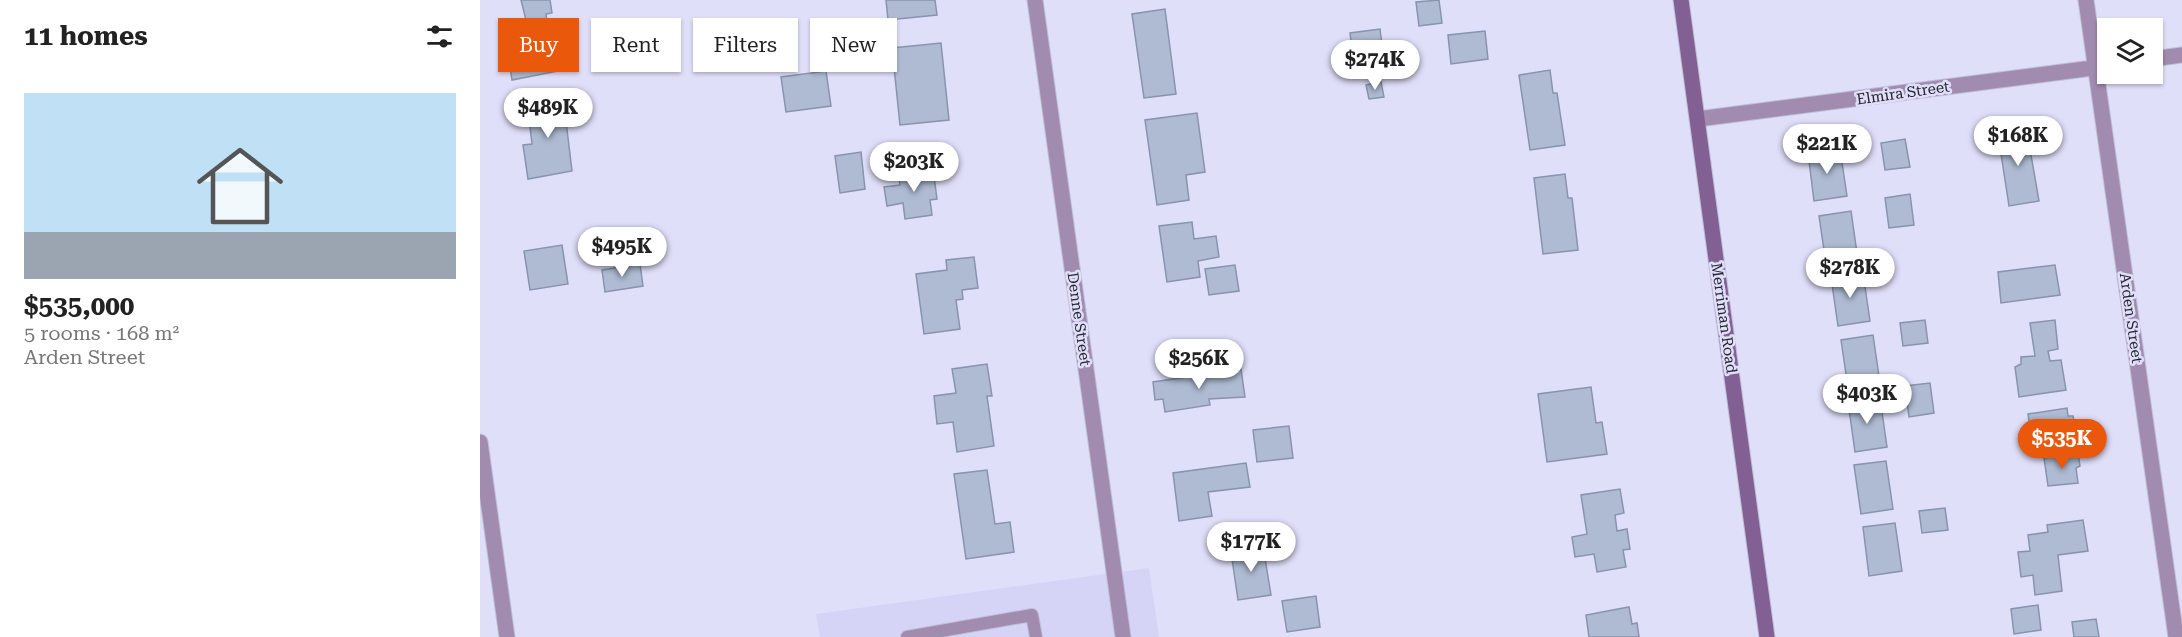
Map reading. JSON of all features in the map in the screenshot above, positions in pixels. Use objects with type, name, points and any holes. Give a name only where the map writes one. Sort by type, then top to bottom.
[{"type":"main road","name":"Merriman Road","points":[[1681,0],[1767,637]]},
{"type":"street","name":"Denne Street","points":[[1035,0],[1123,637]]},
{"type":"street","name":"Arden Street","points":[[2086,0],[2097,45]]},
{"type":"street","points":[[2163,58],[2182,55]]},
{"type":"street","name":"Elmira Street","points":[[1698,119],[2097,67]]},
{"type":"street","name":"Arden Street","points":[[2104,84],[2176,637]]},
{"type":"street","points":[[480,442],[507,637]]},
{"type":"lane","points":[[907,637],[1032,615],[1036,637]]},
{"type":"shaded area","points":[[1149,568],[1159,637],[820,637],[816,614]]},
{"type":"building","points":[[521,0],[550,0],[552,13],[546,14],[546,18],[526,18]]},
{"type":"building","points":[[886,0],[935,0],[937,15],[888,18]]},
{"type":"building","points":[[1439,0],[1442,23],[1419,26],[1416,2]]},
{"type":"building","points":[[1165,9],[1176,94],[1144,98],[1132,14]]},
{"type":"building","points":[[1380,29],[1385,69],[1349,74],[1347,59],[1353,58],[1350,33]]},
{"type":"building","points":[[1485,31],[1488,59],[1451,64],[1448,35]]},
{"type":"building","points":[[941,43],[949,120],[900,125],[894,72],[897,72],[897,47]]},
{"type":"building","points":[[1550,70],[1553,93],[1557,93],[1565,145],[1530,150],[1519,75]]},
{"type":"building","points":[[511,72],[553,72],[512,80]]},
{"type":"building","points":[[826,72],[831,106],[786,112],[781,77]]},
{"type":"building","points":[[1381,82],[1384,97],[1369,99],[1366,85]]},
{"type":"building","points":[[563,96],[572,171],[528,179],[523,145],[532,144],[527,101]]},
{"type":"building","points":[[1197,113],[1205,172],[1186,175],[1189,200],[1157,205],[1145,120]]},
{"type":"building","points":[[2026,126],[2039,201],[2009,206],[1998,134]]},
{"type":"building","points":[[1905,139],[1910,167],[1885,170],[1881,143]]},
{"type":"building","points":[[1840,149],[1847,196],[1814,201],[1808,153]]},
{"type":"building","points":[[861,152],[865,189],[840,193],[835,156]]},
{"type":"building","points":[[933,168],[937,199],[930,200],[932,215],[905,219],[903,203],[887,206],[884,187],[900,185],[898,172]]},
{"type":"building","points":[[1565,174],[1568,198],[1572,198],[1578,250],[1543,254],[1534,178]]},
{"type":"building","points":[[1910,194],[1914,225],[1889,228],[1885,198]]},
{"type":"building","points":[[1851,211],[1858,260],[1826,264],[1819,216]]},
{"type":"building","points":[[1192,222],[1194,239],[1216,236],[1219,257],[1198,261],[1200,277],[1167,282],[1159,226]]},
{"type":"building","points":[[562,245],[568,284],[530,290],[524,251]]},
{"type":"building","points":[[974,257],[978,288],[962,290],[963,299],[956,300],[960,329],[924,334],[916,274],[947,270],[946,260]]},
{"type":"building","points":[[640,264],[643,286],[605,292],[602,270]]},
{"type":"building","points":[[1235,265],[1239,291],[1209,295],[1205,269]]},
{"type":"building","points":[[2055,265],[2060,295],[2001,303],[1998,272]]},
{"type":"building","points":[[1863,273],[1870,321],[1838,326],[1831,277]]},
{"type":"building","points":[[1925,320],[1928,343],[1903,346],[1900,323]]},
{"type":"building","points":[[2055,320],[2058,349],[2048,351],[2050,361],[2061,360],[2066,390],[2019,397],[2015,367],[2021,364],[2021,357],[2035,356],[2030,323]]},
{"type":"building","points":[[1873,335],[1880,383],[1848,388],[1841,340]]},
{"type":"building","points":[[987,364],[992,396],[987,396],[994,446],[957,452],[953,422],[937,424],[934,396],[956,393],[952,369]]},
{"type":"building","points":[[1241,369],[1245,397],[1209,399],[1210,405],[1165,412],[1163,399],[1155,400],[1153,382]]},
{"type":"building","points":[[1930,383],[1934,413],[1909,417],[1905,386]]},
{"type":"building","points":[[1591,387],[1596,423],[1602,422],[1607,454],[1547,462],[1538,394]]},
{"type":"building","points":[[1880,398],[1887,447],[1855,452],[1848,402]]},
{"type":"building","points":[[2067,408],[2068,416],[2073,416],[2075,428],[2070,428],[2071,437],[2032,442],[2028,414]]},
{"type":"building","points":[[1289,426],[1293,458],[1257,462],[1253,430]]},
{"type":"building","points":[[2078,453],[2080,466],[2076,468],[2078,483],[2048,486],[2044,458]]},
{"type":"building","points":[[1886,461],[1893,509],[1861,514],[1854,465]]},
{"type":"building","points":[[1246,463],[1250,487],[1208,492],[1212,516],[1179,521],[1173,473]]},
{"type":"building","points":[[987,470],[995,524],[1010,522],[1014,552],[966,559],[954,474]]},
{"type":"building","points":[[1620,489],[1624,513],[1615,515],[1617,531],[1627,529],[1630,549],[1623,550],[1626,567],[1597,572],[1594,554],[1575,557],[1572,537],[1587,534],[1581,495]]},
{"type":"building","points":[[1945,508],[1948,530],[1922,533],[1919,511]]},
{"type":"building","points":[[2083,520],[2088,551],[2058,555],[2062,591],[2035,595],[2033,575],[2021,577],[2018,552],[2030,551],[2028,535],[2048,532],[2047,525]]},
{"type":"building","points":[[1895,523],[1902,571],[1869,576],[1863,527]]},
{"type":"building","points":[[1263,546],[1271,595],[1238,600],[1231,552]]},
{"type":"building","points":[[1316,596],[1320,627],[1287,632],[1282,601]]},
{"type":"building","points":[[2038,605],[2041,630],[2014,634],[2011,609]]},
{"type":"building","points":[[1629,607],[1632,624],[1637,623],[1639,637],[1589,637],[1586,615]]},
{"type":"building","points":[[2096,619],[2099,637],[2074,637],[2072,622]]}]
